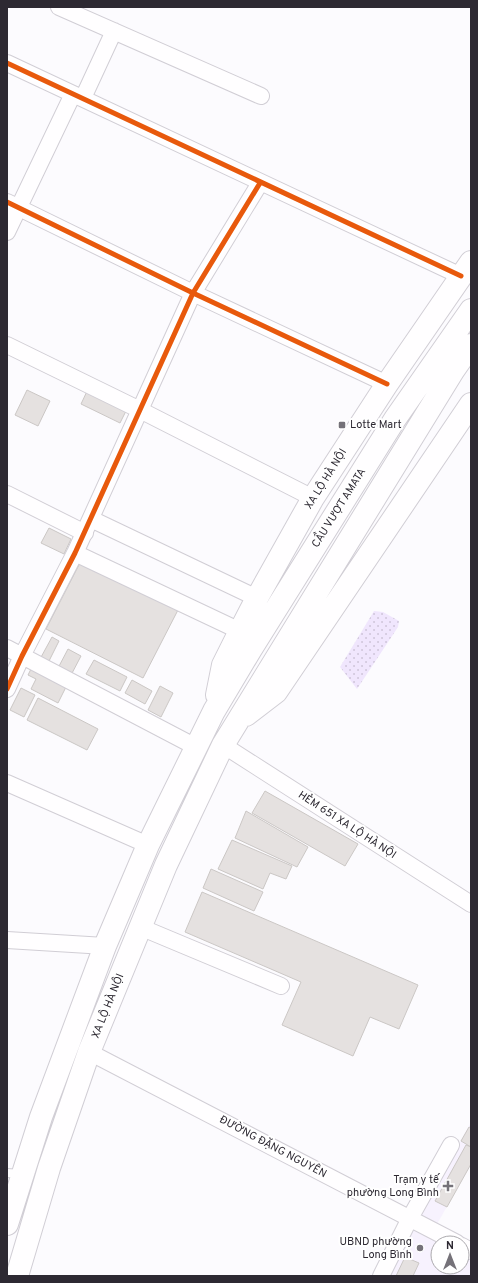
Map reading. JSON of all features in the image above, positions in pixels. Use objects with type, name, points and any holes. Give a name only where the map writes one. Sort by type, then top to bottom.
[{"type":"highway","name":"XA LỘ HÀ NỘI","points":[[214,711],[223,665],[257,598],[313,498],[387,384],[466,269]]},
{"type":"highway","name":"CẦU VƯỢT AMATA","points":[[214,711],[250,649],[395,419],[471,310]]},
{"type":"highway","points":[[237,722],[276,656],[452,371],[471,345]]},
{"type":"highway","points":[[237,722],[276,692],[471,404]]},
{"type":"highway","points":[[7,1224],[15,1174],[41,1116],[105,946],[148,845],[214,711]]},
{"type":"highway","name":"XA LỘ HÀ NỘI","points":[[17,1276],[50,1168],[89,1052],[166,865],[223,745],[237,722]]},
{"type":"street","points":[[59,7],[261,96]]},
{"type":"street","points":[[7,232],[13,205],[78,96],[114,31]]},
{"type":"street","points":[[7,63],[260,182],[466,269]]},
{"type":"street","points":[[7,689],[22,656],[88,526],[193,293],[260,182]]},
{"type":"street","points":[[13,205],[193,293],[387,384]]},
{"type":"street","points":[[7,345],[140,410],[313,498]]},
{"type":"street","points":[[7,494],[88,526],[257,598]]},
{"type":"street","points":[[75,553],[240,631]]},
{"type":"street","points":[[7,648],[196,747]]},
{"type":"street","name":"HẺM 651 XA LỘ HÀ NỘI","points":[[223,745],[471,904]]},
{"type":"street","points":[[7,783],[148,845]]},
{"type":"street","points":[[140,927],[281,986]]},
{"type":"street","points":[[7,940],[105,946]]},
{"type":"street","name":"ĐƯỜNG ĐẶNG NGUYÊN","points":[[89,1052],[442,1235]]},
{"type":"street","points":[[381,1276],[410,1218],[451,1145]]},
{"type":"shaded area","points":[[374,611],[383,612],[399,621],[398,627],[357,689],[340,667]]},
{"type":"shaded area","name":"Trạm y tế phường Long Bình","points":[[471,1122],[471,1164],[437,1224],[420,1215]]},
{"type":"shaded area","name":"UBND phường Long Bình","points":[[413,1227],[430,1236],[430,1275],[470,1275],[471,1258],[471,1276],[388,1276]]},
{"type":"building","points":[[89,387],[128,407],[120,423],[81,404]]},
{"type":"building","points":[[27,390],[50,401],[38,426],[15,415]]},
{"type":"building","points":[[49,528],[71,539],[64,554],[41,543]]},
{"type":"building","points":[[81,561],[178,610],[143,678],[46,629]]},
{"type":"building","points":[[52,637],[59,641],[48,663],[40,659]]},
{"type":"building","points":[[68,649],[81,656],[70,677],[57,670]]},
{"type":"building","points":[[94,660],[127,677],[120,691],[86,674]]},
{"type":"building","points":[[34,663],[69,681],[58,703],[31,689],[36,679],[28,675]]},
{"type":"building","points":[[132,680],[152,691],[145,704],[125,693]]},
{"type":"building","points":[[160,686],[173,693],[161,717],[148,710]]},
{"type":"building","points":[[21,688],[35,695],[24,717],[10,710]]},
{"type":"building","points":[[38,698],[98,729],[87,750],[27,720]]},
{"type":"building","points":[[265,791],[358,844],[345,866],[252,813]]},
{"type":"building","points":[[246,811],[308,847],[297,867],[235,838]]},
{"type":"building","points":[[232,840],[292,866],[286,879],[270,873],[263,889],[218,869]]},
{"type":"building","points":[[211,869],[263,892],[254,911],[203,888]]},
{"type":"building","points":[[202,892],[418,985],[399,1029],[370,1017],[353,1056],[282,1025],[301,982],[185,932]]},
{"type":"building","points":[[469,1127],[471,1128],[471,1147],[461,1141]]},
{"type":"building","points":[[466,1145],[471,1147],[471,1164],[447,1207],[435,1201]]},
{"type":"building","points":[[405,1257],[419,1263],[413,1276],[396,1276]]},
{"type":"cycle path","points":[[7,63],[461,276]]},
{"type":"cycle path","points":[[7,689],[22,656],[75,553],[193,293],[260,183]]},
{"type":"cycle path","points":[[7,202],[193,293],[387,384]]},
{"type":"place","name":"Lotte Mart","points":[[342,425]]},
{"type":"place","name":"Trạm y tế phường Long Bình","points":[[448,1186]]},
{"type":"place","name":"UBND phường Long Bình","points":[[420,1248]]}]
